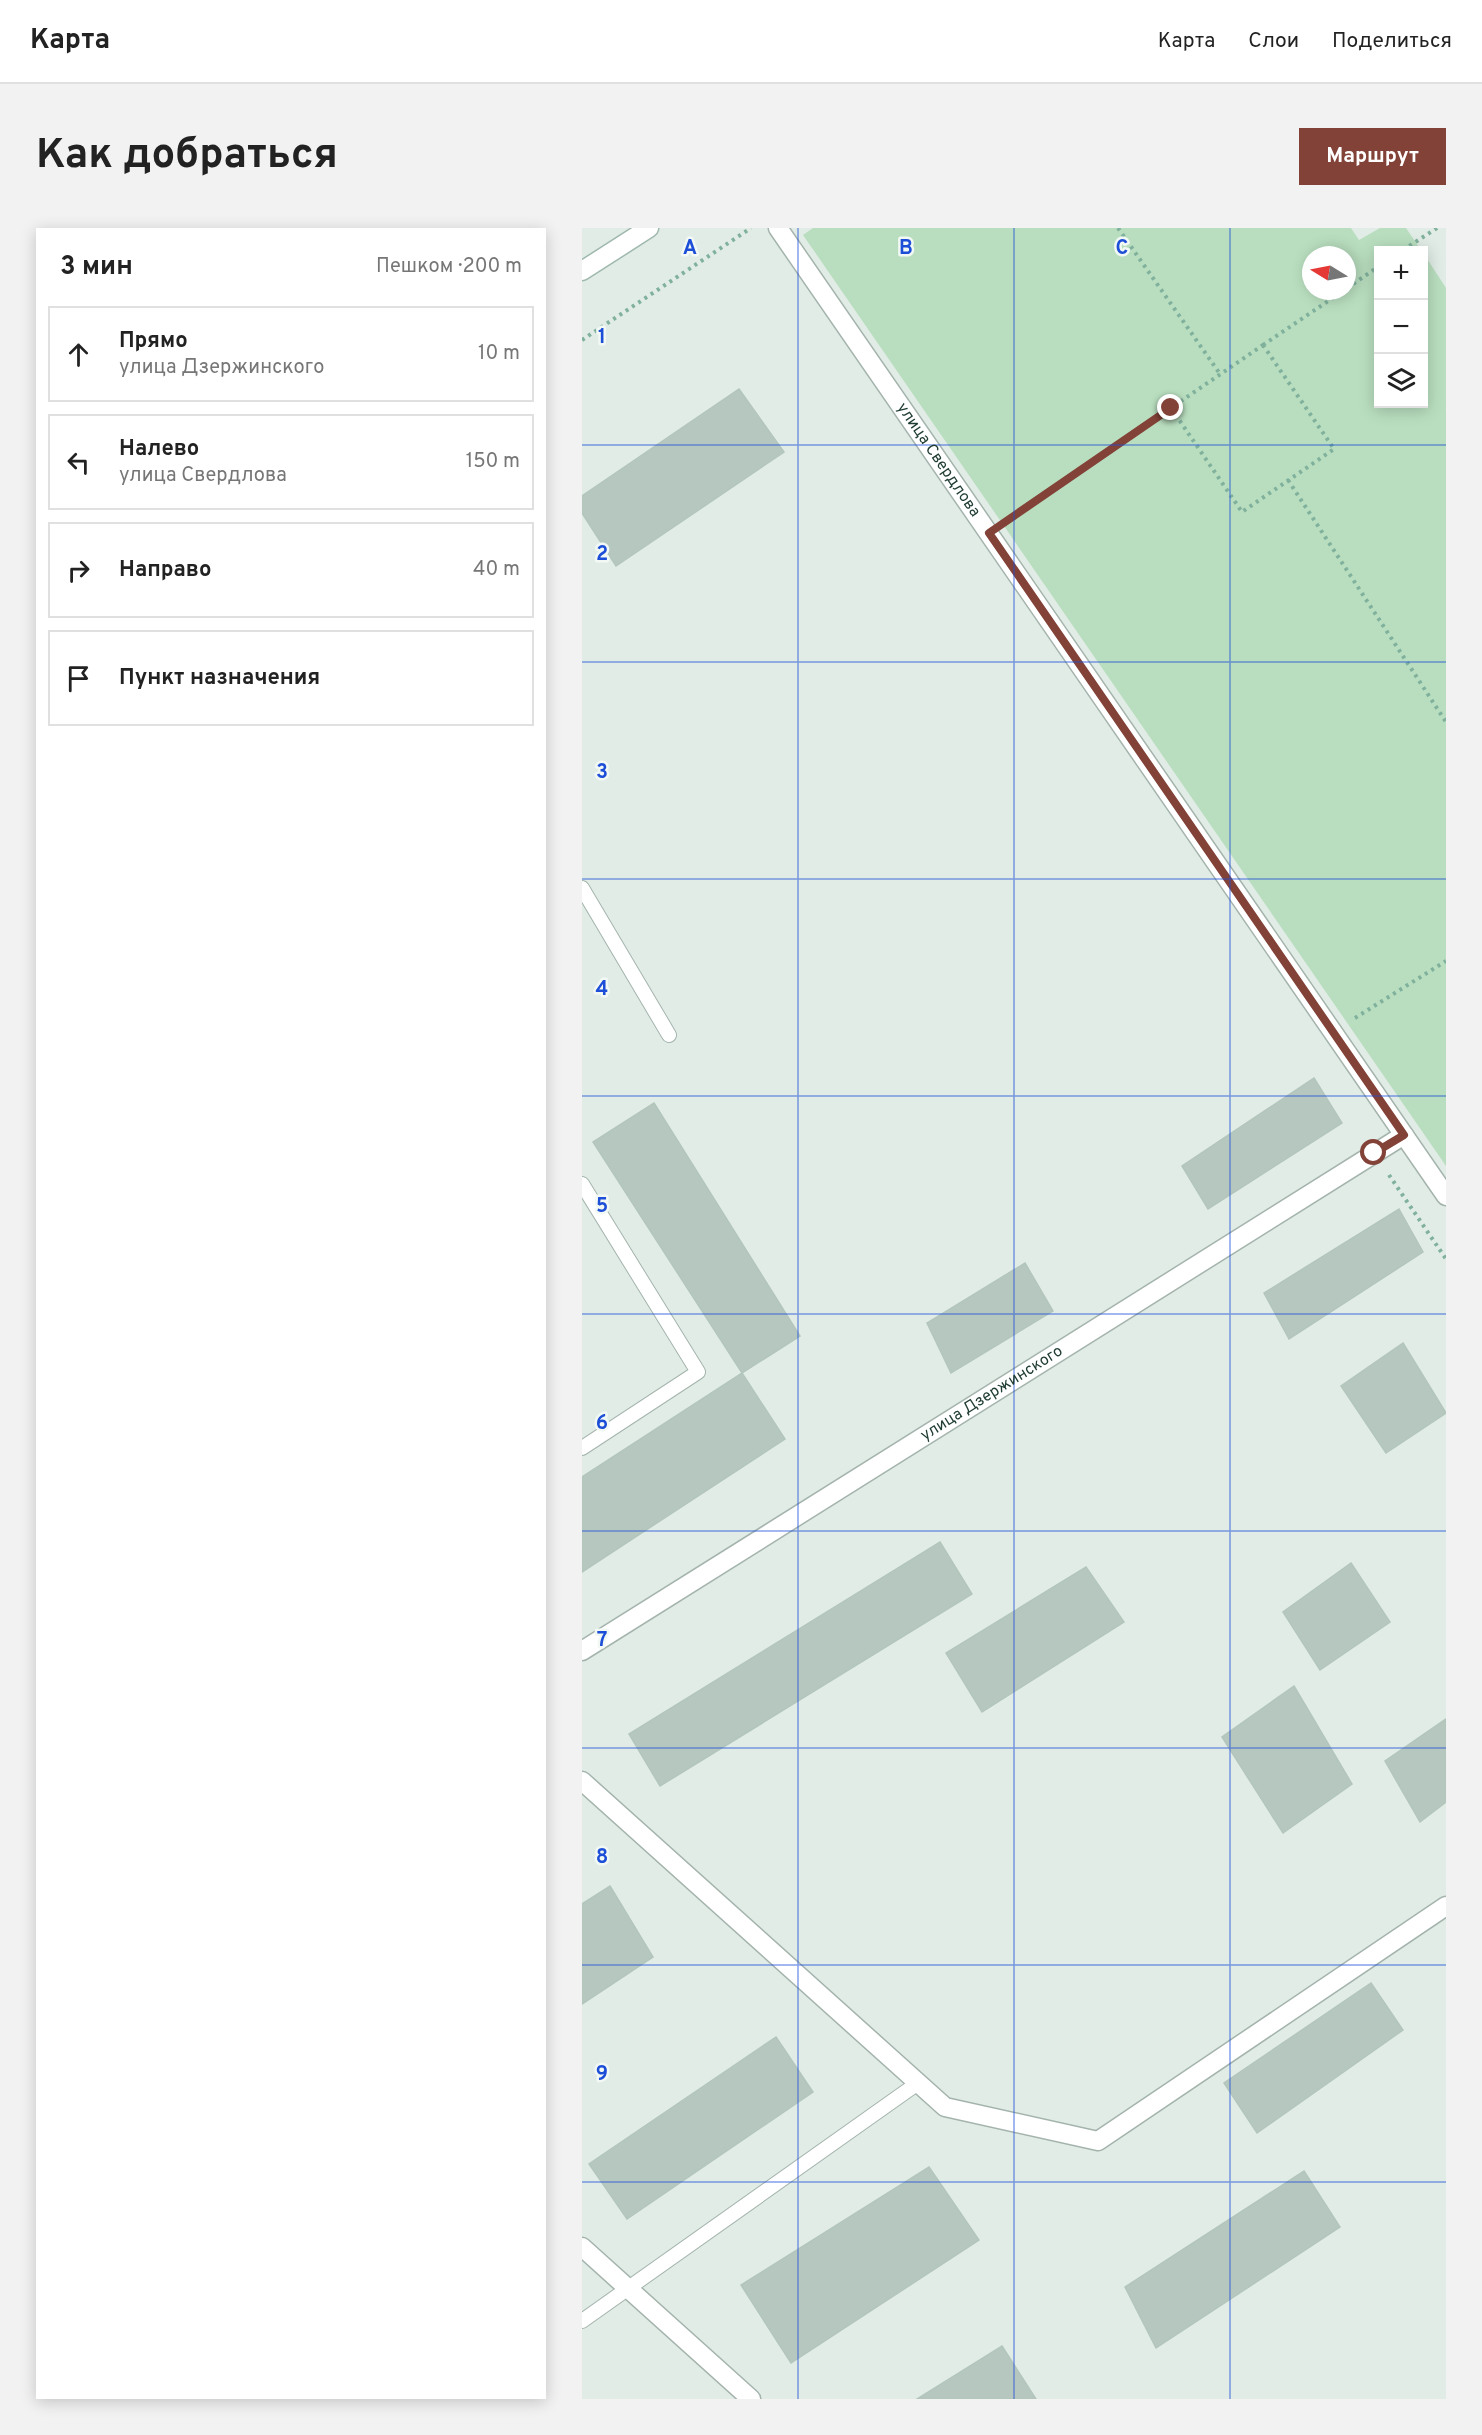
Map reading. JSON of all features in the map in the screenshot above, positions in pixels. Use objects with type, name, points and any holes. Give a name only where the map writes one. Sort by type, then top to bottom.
[{"type":"street","points":[[582,271],[649,228]]},
{"type":"street","name":"улица Свердлова","points":[[778,228],[1446,1196]]},
{"type":"street","name":"улица Дзержинского","points":[[582,1652],[1404,1135]]},
{"type":"street","points":[[582,1781],[945,2107],[1098,2141],[1446,1906]]},
{"type":"street","points":[[582,2247],[751,2399]]},
{"type":"lane","points":[[582,888],[669,1035]]},
{"type":"lane","points":[[582,1184],[698,1372],[582,1448]]},
{"type":"lane","points":[[582,2321],[918,2082]]},
{"type":"path","points":[[582,340],[751,228]]},
{"type":"path","points":[[1118,228],[1220,374]]},
{"type":"path","points":[[1409,246],[1437,228]]},
{"type":"path","points":[[1356,282],[1374,270]]},
{"type":"path","points":[[989,533],[1330,300]]},
{"type":"path","points":[[1171,408],[1242,512],[1334,449],[1263,345]]},
{"type":"path","points":[[1288,480],[1446,722]]},
{"type":"path","points":[[1332,1032],[1446,961]]},
{"type":"path","points":[[1374,1153],[1446,1259]]},
{"type":"green space","points":[[813,228],[1351,228],[1359,240],[1380,228],[1406,228],[1418,246],[1374,246],[1374,408],[1428,408],[1428,260],[1446,288],[1446,1166],[803,235]]},
{"type":"building","points":[[739,389],[784,452],[616,566],[582,513],[582,496]]},
{"type":"building","points":[[1314,1078],[1342,1123],[1208,1209],[1182,1166]]},
{"type":"building","points":[[654,1103],[800,1336],[742,1373],[593,1142]]},
{"type":"building","points":[[1399,1209],[1423,1252],[1289,1339],[1264,1293]]},
{"type":"building","points":[[1025,1263],[1053,1311],[951,1373],[927,1323]]},
{"type":"building","points":[[1403,1343],[1446,1413],[1386,1453],[1341,1386]]},
{"type":"building","points":[[742,1373],[785,1439],[582,1572],[582,1477]]},
{"type":"building","points":[[940,1542],[972,1594],[660,1786],[629,1734]]},
{"type":"building","points":[[1351,1563],[1390,1622],[1320,1670],[1283,1612]]},
{"type":"building","points":[[1086,1567],[1124,1622],[982,1712],[946,1653]]},
{"type":"building","points":[[1294,1686],[1352,1784],[1283,1833],[1222,1737]]},
{"type":"building","points":[[1446,1719],[1446,1802],[1420,1822],[1385,1761]]},
{"type":"building","points":[[610,1886],[653,1957],[582,2004],[582,1904]]},
{"type":"building","points":[[1371,1983],[1403,2030],[1257,2133],[1224,2083]]},
{"type":"building","points":[[776,2037],[813,2092],[627,2219],[589,2164]]},
{"type":"building","points":[[929,2167],[979,2240],[791,2363],[741,2285]]},
{"type":"building","points":[[1304,2171],[1340,2227],[1156,2348],[1125,2287]]},
{"type":"building","points":[[1002,2346],[1036,2399],[917,2399]]},
{"type":"route","points":[[1171,408],[989,533],[1404,1135],[1374,1153]]}]
